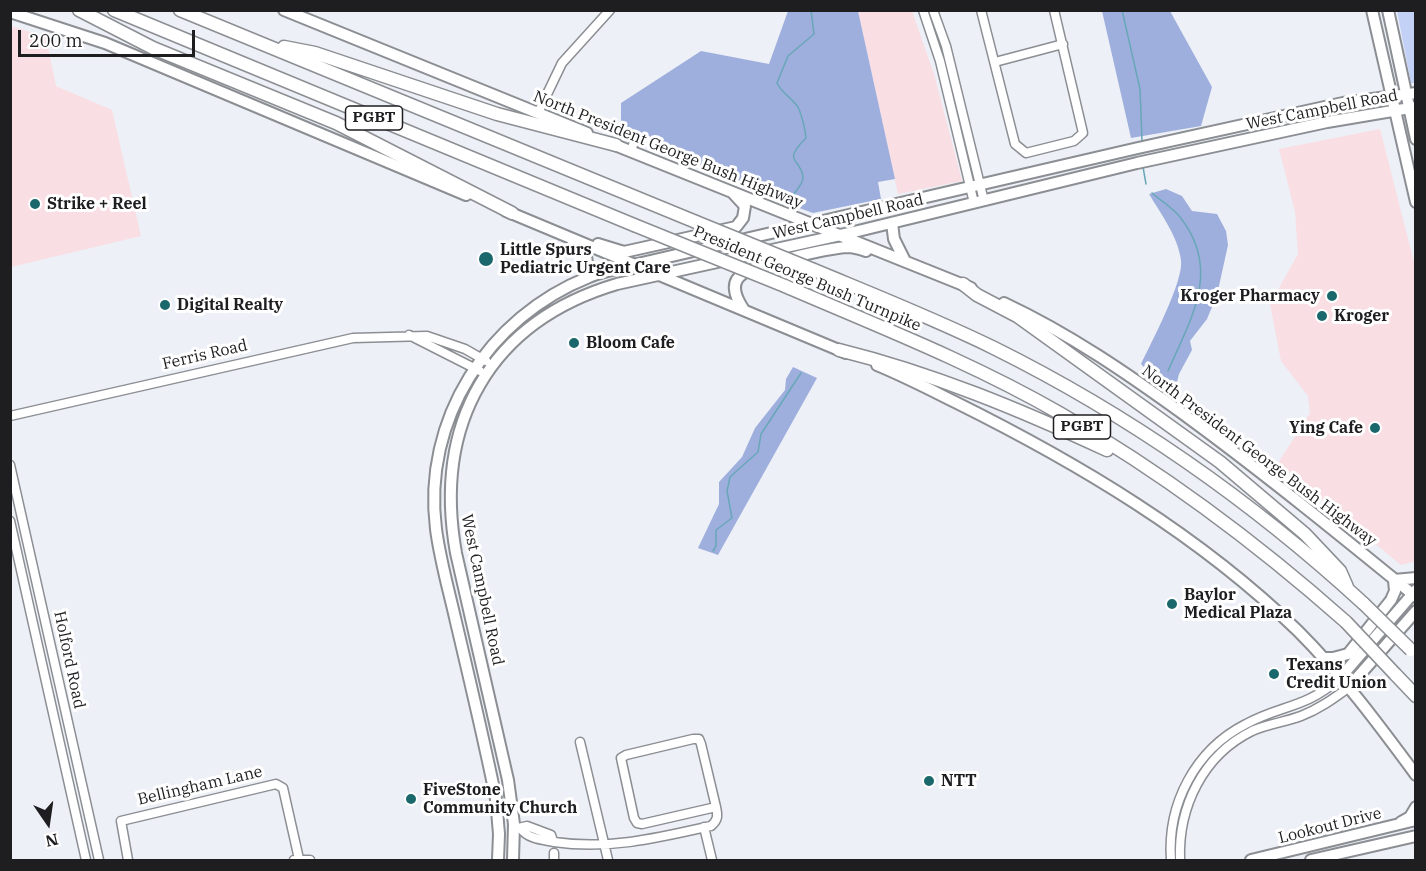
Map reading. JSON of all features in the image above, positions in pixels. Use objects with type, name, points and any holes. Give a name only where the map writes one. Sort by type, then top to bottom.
[{"type":"highway","points":[[79,10],[153,48],[336,123],[512,213]]},
{"type":"highway","name":"President George Bush Turnpike","points":[[114,10],[785,286],[991,377],[1060,413],[1160,475],[1294,576],[1346,622],[1416,696]]},
{"type":"highway","name":"President George Bush Turnpike","points":[[180,10],[814,270],[966,335],[1089,400],[1216,483],[1292,541],[1364,604],[1413,652]]},
{"type":"highway","points":[[255,41],[315,53],[497,114],[616,145]]},
{"type":"highway","points":[[963,284],[977,295],[1017,316],[1220,462],[1305,534],[1340,571],[1347,589]]},
{"type":"highway","points":[[839,350],[879,360],[995,401],[1160,475]]},
{"type":"main road","name":"North President George Bush Highway","points":[[284,10],[812,224],[904,259],[1032,316],[1101,356],[1214,436],[1414,594]]},
{"type":"main road","points":[[1372,10],[1416,202]]},
{"type":"main road","points":[[1388,10],[1411,93],[1416,139]]},
{"type":"main road","points":[[10,12],[105,43],[884,368],[1013,430],[1140,506],[1261,597],[1323,658],[1415,776]]},
{"type":"main road","name":"West Campbell Road","points":[[498,861],[499,828],[490,767],[435,528],[434,502],[440,447],[458,396],[478,362],[524,313],[589,277],[633,265],[1121,152],[1343,103],[1391,94],[1411,93]]},
{"type":"main road","points":[[1281,132],[1289,121],[1343,103]]},
{"type":"main road","name":"West Campbell Road","points":[[513,861],[518,828],[451,524],[450,486],[457,436],[485,375],[491,365],[529,329],[581,297],[617,284],[892,223],[1124,166],[1412,107]]},
{"type":"main road","points":[[569,237],[624,252],[736,227],[743,218],[745,206],[730,190]]},
{"type":"main road","points":[[892,223],[894,239],[904,259]]},
{"type":"main road","points":[[569,237],[586,256],[589,277]]},
{"type":"main road","points":[[744,310],[735,292],[736,284],[739,276],[758,267],[849,247],[904,259]]},
{"type":"main road","points":[[1323,658],[1348,654],[1391,600],[1395,591],[1394,580],[1416,578]]},
{"type":"main road","points":[[1340,678],[1414,594]]},
{"type":"main road","points":[[1348,688],[1416,611]]},
{"type":"main road","points":[[1390,826],[1410,817],[1416,807]]},
{"type":"main road","name":"Lookout Drive","points":[[1251,861],[1416,820]]},
{"type":"main road","points":[[499,828],[518,828]]},
{"type":"main road","name":"Lookout Drive","points":[[1311,861],[1416,836]]},
{"type":"street","points":[[538,113],[562,63],[610,10]]},
{"type":"street","points":[[923,10],[979,202]]},
{"type":"street","points":[[933,10],[946,46],[975,187]]},
{"type":"street","points":[[981,10],[1015,144],[1026,153],[1074,141],[1083,133],[1054,10]]},
{"type":"street","points":[[995,62],[1063,44]]},
{"type":"street","points":[[941,66],[955,86]]},
{"type":"street","points":[[631,151],[636,139]]},
{"type":"street","name":"Ferris Road","points":[[10,416],[330,341],[408,335],[427,336],[478,362],[491,365]]},
{"type":"street","name":"Ferris Road","points":[[478,362],[485,375]]},
{"type":"street","name":"Holford Road","points":[[10,465],[99,861]]},
{"type":"street","name":"Holford Road","points":[[10,521],[86,861]]},
{"type":"street","points":[[1170,861],[1173,820],[1189,777],[1246,723],[1314,698],[1340,678]]},
{"type":"street","points":[[1180,861],[1182,825],[1192,793],[1221,746],[1253,731],[1312,712],[1348,688]]},
{"type":"street","points":[[518,828],[553,841],[604,846],[634,843],[704,827],[716,821],[716,807],[699,740],[621,758],[637,823],[716,807]]},
{"type":"street","points":[[580,742],[608,861]]},
{"type":"street","name":"Bellingham Lane","points":[[128,861],[122,821],[276,784],[283,788],[289,806],[297,860]]},
{"type":"street","points":[[704,827],[712,861]]},
{"type":"street","points":[[297,860],[310,861]]},
{"type":"shaded area","points":[[788,11],[858,11],[895,179],[878,182],[881,199],[813,213],[747,189],[621,128],[621,103],[701,51],[769,64]]},
{"type":"shaded area","points":[[858,11],[912,11],[934,74],[962,181],[898,194]]},
{"type":"shaded area","points":[[1102,11],[1170,11],[1212,87],[1201,126],[1131,138]]},
{"type":"shaded area","points":[[1397,11],[1415,11],[1415,83],[1411,83]]},
{"type":"shaded area","points":[[11,26],[46,37],[56,86],[112,110],[141,236],[11,267]]},
{"type":"shaded area","points":[[1380,129],[1416,270],[1416,561],[1401,565],[1278,463],[1310,413],[1308,396],[1281,361],[1270,304],[1298,254],[1295,212],[1279,149]]},
{"type":"shaded area","points":[[1166,189],[1182,196],[1192,211],[1217,214],[1226,231],[1228,245],[1217,295],[1207,319],[1190,341],[1192,350],[1179,374],[1175,390],[1164,388],[1141,364],[1166,312],[1181,270],[1181,260],[1176,243],[1149,194]]},
{"type":"shaded area","points":[[793,367],[817,378],[718,555],[698,548],[719,504],[719,482],[742,457],[755,428],[785,390],[786,379]]},
{"type":"waterway","points":[[791,199],[802,183],[803,177],[794,156],[806,138],[799,109],[777,83],[788,56],[814,34],[811,10]]},
{"type":"waterway","points":[[1122,10],[1140,89],[1142,141]]},
{"type":"waterway","points":[[1143,167],[1146,184]]},
{"type":"waterway","points":[[1152,193],[1180,217],[1192,237],[1199,256],[1201,275],[1193,313],[1168,371]]},
{"type":"waterway","points":[[713,551],[716,546],[716,530],[732,518],[727,491],[730,477],[758,452],[761,434],[801,373]]},
{"type":"place","name":"Strike + Reel","points":[[35,204]]},
{"type":"place","name":"Little Spurs Pediatric Urgent Care","points":[[486,259]]},
{"type":"place","name":"Kroger Pharmacy","points":[[1332,296]]},
{"type":"place","name":"Digital Realty","points":[[165,305]]},
{"type":"place","name":"Kroger","points":[[1322,316]]},
{"type":"place","name":"Bloom Cafe","points":[[574,343]]},
{"type":"place","name":"Ying Cafe","points":[[1375,428]]},
{"type":"place","name":"Baylor Medical Plaza","points":[[1172,604]]},
{"type":"place","name":"Texans Credit Union","points":[[1274,674]]},
{"type":"place","name":"NTT","points":[[929,781]]},
{"type":"place","name":"FiveStone Community Church","points":[[411,799]]}]
